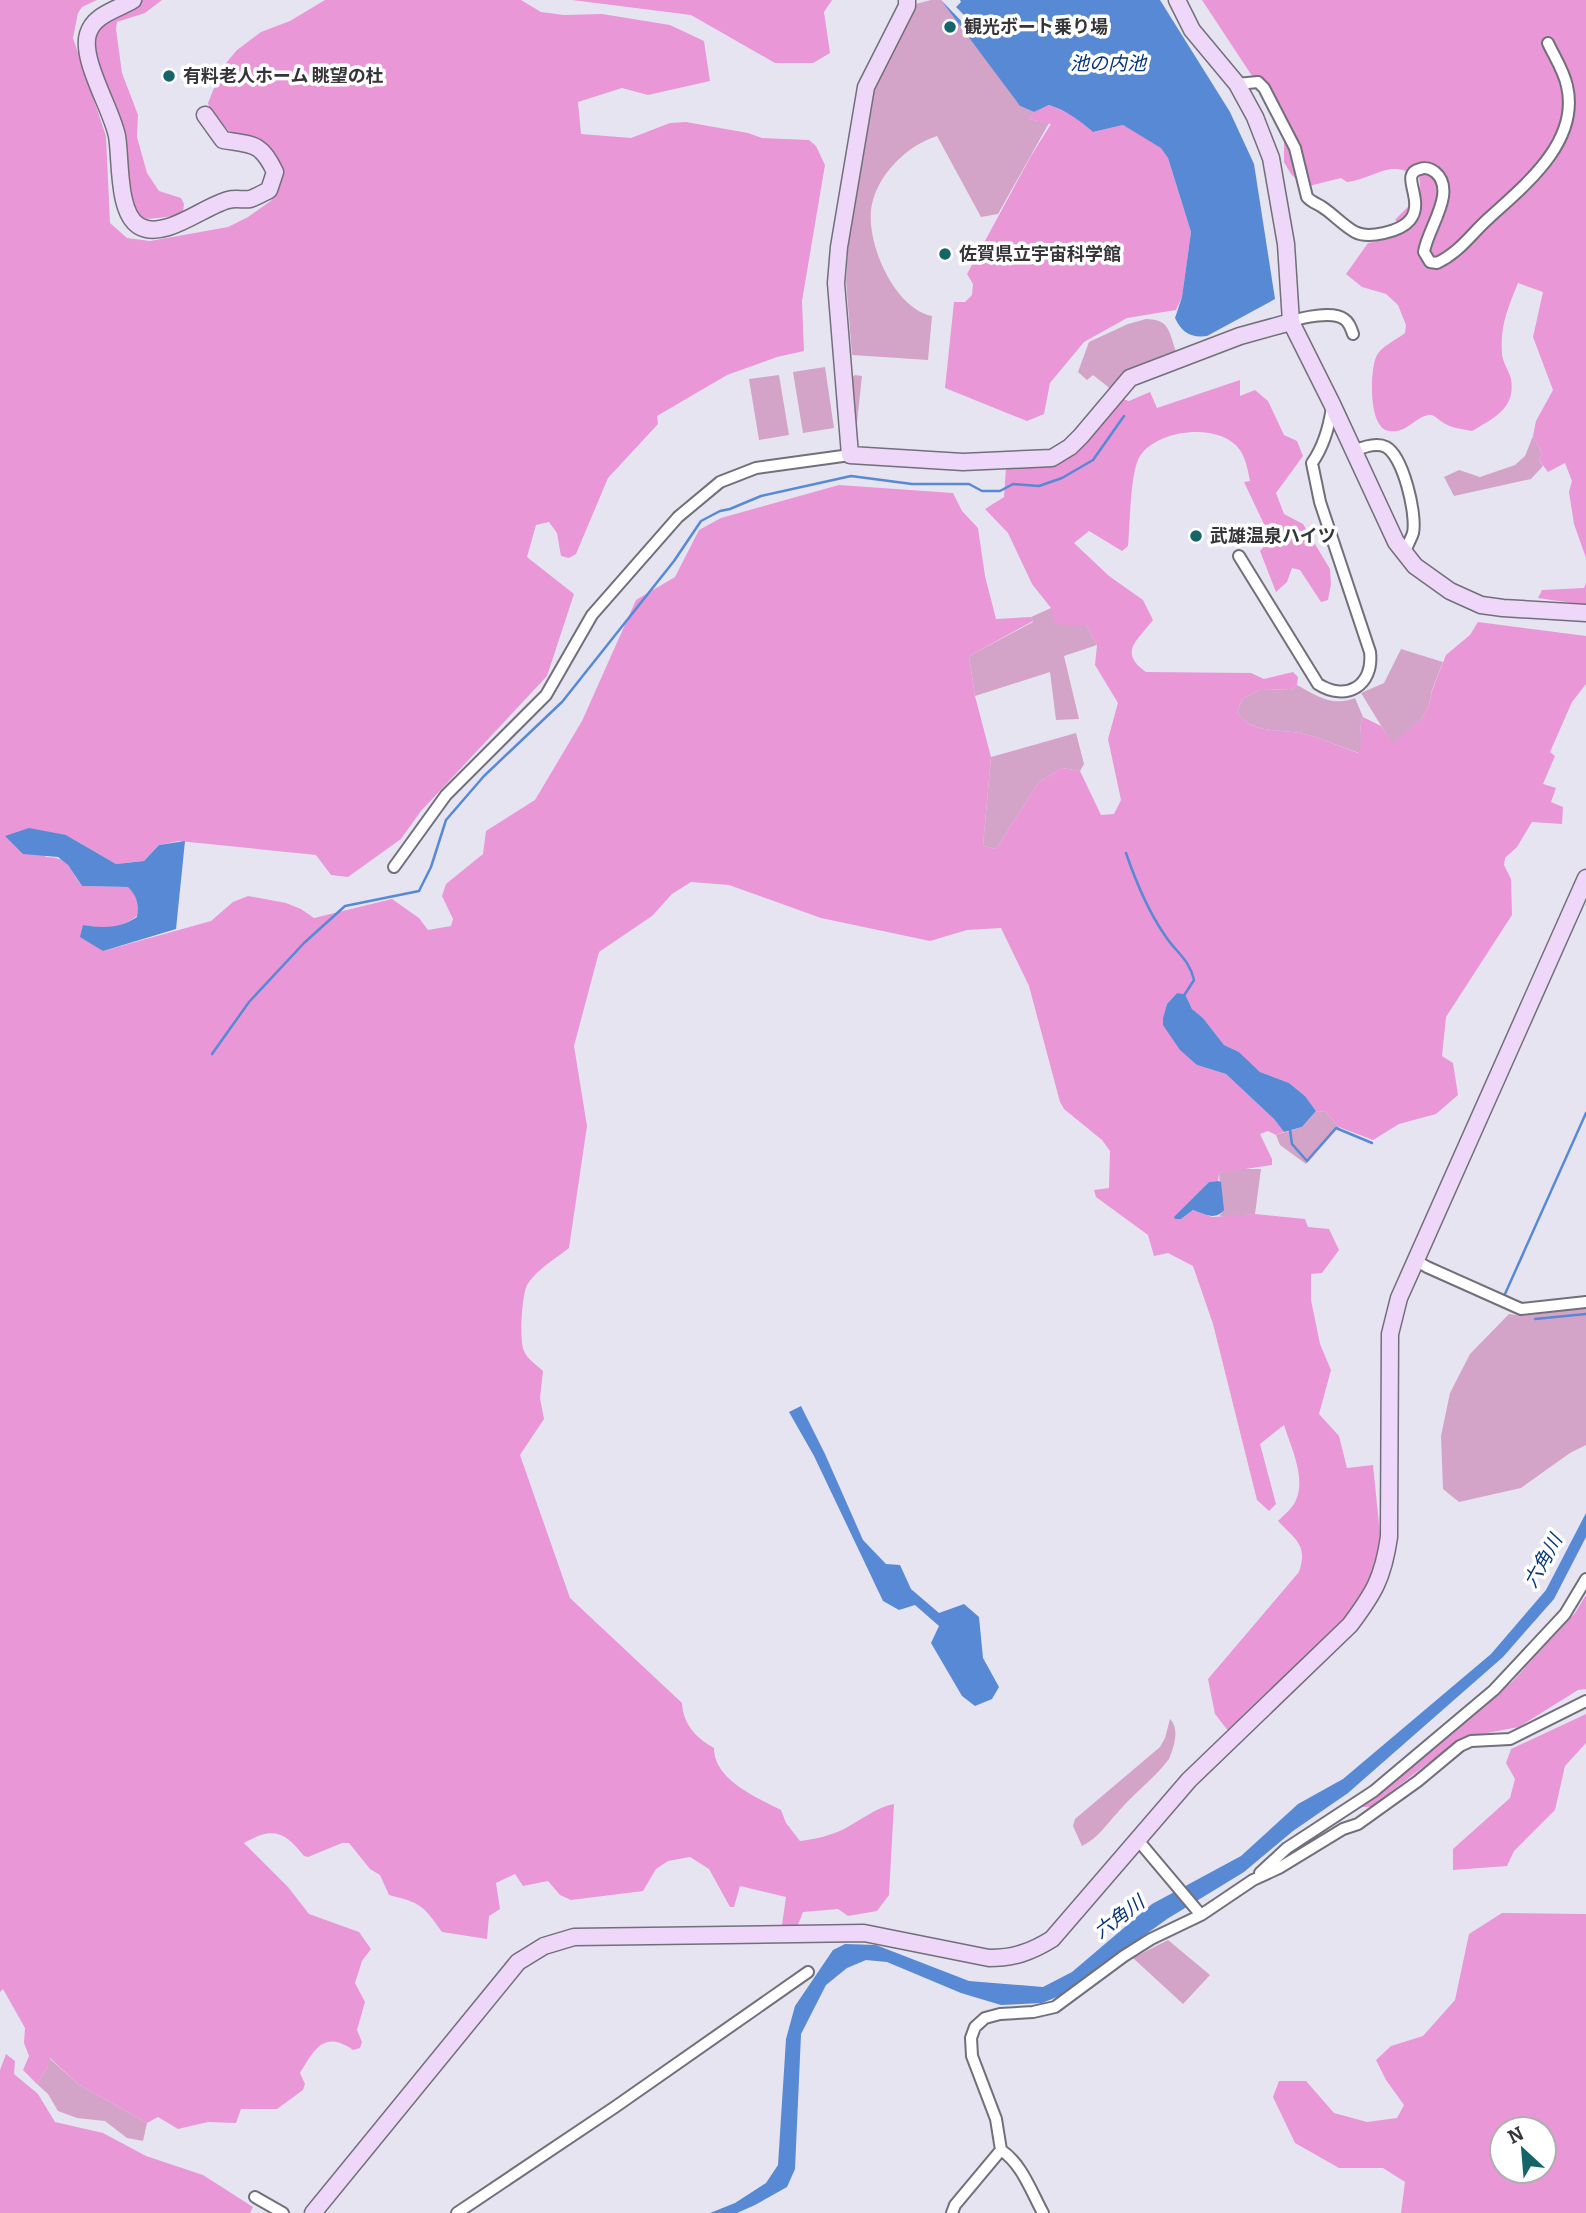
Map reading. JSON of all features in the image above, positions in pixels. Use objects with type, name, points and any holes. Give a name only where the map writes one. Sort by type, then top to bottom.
[{"type":"street","points":[[132,0],[101,16],[88,32],[86,44],[99,90],[117,134],[128,215],[139,227],[155,230],[170,226],[228,200],[252,198],[269,190],[275,172],[267,153],[254,145],[223,140],[205,115]]},
{"type":"street","points":[[850,455],[836,283],[839,247],[866,87],[907,5],[907,0]]},
{"type":"street","points":[[1177,0],[1192,30],[1237,84],[1255,117],[1271,158],[1286,244],[1291,322],[1396,542],[1415,566],[1450,591],[1481,605],[1586,613]]},
{"type":"street","points":[[1237,84],[1258,82],[1264,88],[1295,148],[1301,165],[1302,186],[1307,197],[1355,232],[1365,235],[1393,230],[1406,224],[1416,208],[1410,177],[1414,171],[1421,168],[1430,169],[1437,174],[1443,183],[1442,200],[1424,252],[1430,262],[1437,263],[1461,249],[1482,224],[1528,183],[1550,157],[1563,132],[1569,111],[1567,84],[1548,43]]},
{"type":"street","points":[[394,867],[446,795],[546,695],[592,615],[678,517],[720,482],[756,468],[850,455],[963,462],[1052,458],[1070,447],[1130,378],[1302,317],[1338,316],[1347,320],[1353,334]]},
{"type":"street","points":[[1239,556],[1318,684],[1328,691],[1339,693],[1360,684],[1369,674],[1370,652],[1320,502],[1312,463],[1325,439],[1332,404]]},
{"type":"street","points":[[1354,451],[1382,445],[1389,449],[1407,481],[1413,530],[1405,553]]},
{"type":"street","points":[[313,2213],[518,1962],[544,1946],[575,1937],[864,1933],[978,1956],[1009,1958],[1030,1952],[1052,1939],[1189,1780],[1350,1625],[1370,1599],[1385,1567],[1389,1537],[1390,1334],[1399,1298],[1585,881]]},
{"type":"street","points":[[1415,1260],[1427,1268],[1521,1309],[1586,1302]]},
{"type":"street","points":[[1253,1880],[1287,1848],[1374,1791],[1494,1690],[1565,1614],[1586,1579]]},
{"type":"street","points":[[1042,2213],[1020,2170],[1001,2150],[996,2119],[972,2056],[971,2038],[975,2027],[985,2018],[1000,2014],[1033,2012],[1055,2007],[1151,1939],[1343,1829],[1358,1824],[1418,1781],[1460,1746],[1471,1741],[1510,1739],[1586,1700]]},
{"type":"street","points":[[1137,1839],[1197,1912]]},
{"type":"street","points":[[457,2213],[808,1972]]},
{"type":"street","points":[[952,2213],[955,2205],[1001,2150]]},
{"type":"street","points":[[255,2197],[284,2213]]},
{"type":"shaded area","points":[[0,0],[97,0],[82,7],[78,13],[73,38],[106,136],[110,223],[127,238],[150,241],[228,227],[272,200],[269,175],[263,163],[236,139],[210,110],[208,103],[222,68],[237,50],[261,32],[290,21],[325,0],[521,0],[541,12],[564,15],[602,14],[670,25],[704,41],[710,81],[648,95],[622,88],[578,102],[581,134],[631,138],[670,123],[686,122],[762,138],[809,140],[816,146],[825,165],[802,301],[804,351],[777,357],[727,375],[657,416],[658,424],[608,478],[576,554],[569,558],[561,556],[557,533],[549,522],[536,525],[527,557],[574,594],[547,676],[421,811],[401,839],[348,877],[331,875],[316,855],[179,841],[159,845],[144,861],[116,864],[66,835],[45,857],[60,859],[68,865],[82,886],[129,887],[137,900],[137,916],[123,924],[104,927],[83,925],[103,951],[211,921],[233,902],[248,896],[286,903],[314,918],[392,899],[419,918],[428,930],[451,926],[453,919],[442,896],[446,884],[483,854],[486,831],[535,800],[582,721],[636,600],[675,577],[699,530],[721,518],[839,485],[953,493],[962,511],[978,528],[985,576],[996,619],[1031,617],[1033,621],[969,656],[975,696],[991,757],[983,846],[996,849],[1039,782],[1062,768],[1080,771],[1101,815],[1114,814],[1121,800],[1108,739],[1118,703],[1095,665],[1097,645],[1087,626],[1054,624],[1051,608],[1032,584],[1008,533],[985,509],[1004,497],[1006,468],[1040,466],[1120,398],[1129,401],[1150,392],[1157,408],[1240,380],[1240,396],[1255,390],[1268,401],[1284,435],[1297,441],[1303,456],[1276,493],[1284,514],[1303,524],[1330,569],[1328,600],[1321,602],[1300,570],[1292,568],[1287,582],[1276,592],[1260,551],[1271,539],[1244,482],[1250,481],[1240,450],[1231,441],[1204,432],[1189,432],[1160,440],[1140,456],[1137,463],[1132,486],[1128,546],[1122,551],[1089,531],[1074,543],[1109,576],[1143,600],[1153,620],[1136,640],[1132,652],[1133,658],[1146,672],[1251,673],[1264,679],[1293,672],[1298,677],[1297,685],[1291,690],[1261,689],[1242,699],[1237,712],[1257,727],[1306,735],[1358,753],[1363,717],[1381,726],[1393,744],[1422,718],[1446,655],[1470,635],[1478,622],[1586,636],[1586,684],[1572,702],[1550,752],[1555,756],[1543,784],[1556,788],[1551,802],[1563,807],[1562,824],[1532,822],[1517,847],[1505,858],[1504,865],[1511,879],[1512,915],[1446,1017],[1442,1056],[1453,1063],[1458,1095],[1436,1114],[1399,1124],[1373,1140],[1339,1127],[1326,1112],[1316,1111],[1305,1096],[1289,1083],[1260,1072],[1239,1052],[1224,1045],[1203,1018],[1192,1009],[1185,994],[1177,993],[1167,1004],[1163,1018],[1197,1065],[1226,1074],[1274,1119],[1284,1132],[1276,1135],[1268,1131],[1260,1134],[1272,1159],[1272,1165],[1219,1173],[1218,1181],[1209,1182],[1174,1218],[1181,1219],[1193,1210],[1212,1217],[1255,1214],[1305,1219],[1308,1227],[1329,1229],[1339,1250],[1322,1273],[1311,1274],[1311,1300],[1320,1344],[1331,1370],[1319,1414],[1339,1436],[1347,1468],[1373,1465],[1380,1534],[1374,1572],[1344,1621],[1229,1732],[1215,1714],[1208,1679],[1299,1572],[1302,1555],[1299,1544],[1278,1521],[1291,1509],[1299,1491],[1296,1462],[1284,1425],[1260,1444],[1276,1504],[1269,1511],[1257,1500],[1213,1324],[1193,1266],[1168,1253],[1154,1256],[1148,1235],[1096,1197],[1094,1190],[1109,1188],[1110,1151],[1102,1140],[1064,1109],[1060,1102],[1029,986],[1001,928],[967,930],[930,941],[821,918],[729,885],[691,882],[672,894],[652,916],[599,952],[574,1046],[587,1126],[569,1248],[535,1274],[527,1285],[524,1298],[522,1346],[527,1357],[543,1371],[540,1398],[544,1419],[520,1455],[570,1598],[682,1703],[688,1724],[696,1735],[714,1748],[721,1769],[729,1778],[749,1793],[781,1810],[786,1823],[800,1841],[839,1831],[874,1811],[894,1804],[889,1895],[877,1911],[848,1916],[838,1909],[803,1912],[798,1925],[782,1925],[786,1897],[740,1886],[734,1907],[730,1907],[709,1869],[690,1857],[668,1861],[656,1869],[643,1891],[571,1900],[560,1895],[548,1881],[523,1886],[515,1874],[496,1883],[500,1909],[489,1916],[487,1939],[442,1932],[420,1906],[389,1895],[380,1875],[370,1869],[349,1843],[342,1843],[308,1857],[284,1837],[271,1833],[263,1834],[244,1843],[288,1887],[309,1914],[359,1932],[371,1949],[362,1961],[355,1983],[365,2002],[357,2030],[362,2042],[360,2048],[353,2050],[335,2042],[321,2045],[300,2073],[305,2084],[303,2090],[277,2109],[241,2109],[236,2123],[208,2122],[178,2129],[158,2117],[147,2123],[78,2084],[50,2058],[37,2084],[23,2070],[29,2056],[24,2043],[25,2028],[3,1989],[0,1992]]},
{"type":"shaded area","points":[[131,0],[162,0],[145,13],[117,22],[116,29],[122,73],[138,115],[137,137],[147,173],[159,191],[181,198],[184,204],[183,212],[166,217],[135,217],[94,41],[104,21]]},
{"type":"shaded area","points":[[572,0],[832,0],[824,12],[830,53],[813,63],[775,63],[691,15]]},
{"type":"shaded area","points":[[941,0],[951,11],[1020,106],[1034,112],[1029,119],[1049,123],[998,214],[981,217],[937,136],[906,153],[888,171],[872,204],[873,236],[877,253],[894,287],[905,301],[918,311],[932,316],[928,360],[852,355],[846,281],[854,158],[866,107],[912,5]]},
{"type":"shaded area","points":[[1202,0],[1586,0],[1586,558],[1574,524],[1569,492],[1572,481],[1565,463],[1548,472],[1539,460],[1542,453],[1533,436],[1536,421],[1553,390],[1533,337],[1543,292],[1518,283],[1511,301],[1504,325],[1502,356],[1512,389],[1502,411],[1472,431],[1449,426],[1430,415],[1400,430],[1389,431],[1382,428],[1377,420],[1372,398],[1374,364],[1381,350],[1405,333],[1406,325],[1398,305],[1386,294],[1362,287],[1346,274],[1368,243],[1391,238],[1403,227],[1395,220],[1417,195],[1419,177],[1399,169],[1391,169],[1347,182],[1341,178],[1309,186],[1302,185],[1284,162],[1284,134],[1258,85]]},
{"type":"shaded area","points":[[1049,105],[1074,116],[1093,132],[1123,125],[1161,147],[1168,158],[1191,232],[1182,297],[1176,310],[1127,318],[1084,342],[1050,383],[1044,414],[1027,421],[945,388],[954,302],[965,302],[972,295],[973,284],[967,274],[1051,124],[1029,119],[1034,112]]},
{"type":"shaded area","points":[[1146,319],[1165,325],[1177,354],[1112,390],[1093,375],[1087,380],[1078,372],[1089,342]]},
{"type":"shaded area","points":[[825,367],[834,428],[803,433],[793,372]]},
{"type":"shaded area","points":[[779,375],[789,435],[759,440],[749,379]]},
{"type":"shaded area","points":[[855,375],[862,376],[857,437],[853,438],[849,379]]},
{"type":"shaded area","points":[[1533,436],[1542,453],[1539,460],[1543,466],[1531,479],[1454,496],[1444,477],[1459,470],[1480,477],[1515,465],[1525,456]]},
{"type":"shaded area","points":[[1586,583],[1586,605],[1538,598],[1542,590],[1584,588]]},
{"type":"shaded area","points":[[1051,608],[1087,626],[1097,645],[1064,656],[1079,719],[1056,720],[1050,672],[975,696],[969,656],[1033,622],[1031,617]]},
{"type":"shaded area","points":[[1401,649],[1443,662],[1422,718],[1393,745],[1361,693],[1384,683]]},
{"type":"shaded area","points":[[1297,685],[1332,701],[1355,698],[1363,717],[1359,753],[1307,735],[1257,727],[1237,712],[1242,699],[1261,689],[1291,690]]},
{"type":"shaded area","points":[[1076,733],[1084,764],[1080,771],[1062,768],[1039,782],[996,849],[983,846],[991,757]]},
{"type":"shaded area","points":[[1316,1111],[1326,1112],[1339,1127],[1306,1164],[1280,1145],[1276,1135],[1302,1127]]},
{"type":"shaded area","points":[[1238,1169],[1261,1169],[1255,1214],[1224,1217],[1219,1215],[1222,1213],[1219,1173]]},
{"type":"shaded area","points":[[1586,1308],[1586,1445],[1570,1453],[1521,1488],[1459,1502],[1443,1489],[1441,1436],[1450,1393],[1470,1354],[1509,1314],[1522,1316]]},
{"type":"shaded area","points":[[1586,1595],[1586,1689],[1578,1690],[1519,1727],[1461,1738],[1371,1807],[1361,1807],[1512,1682],[1575,1613]]},
{"type":"shaded area","points":[[1586,1714],[1586,1743],[1565,1766],[1555,1810],[1514,1851],[1507,1866],[1453,1870],[1453,1849],[1510,1798],[1515,1779],[1506,1763],[1511,1749]]},
{"type":"shaded area","points":[[1170,1719],[1175,1733],[1169,1759],[1097,1835],[1082,1846],[1073,1826],[1075,1819],[1160,1747]]},
{"type":"shaded area","points":[[1502,1913],[1586,1914],[1586,2213],[1401,2213],[1405,2182],[1383,2168],[1339,2168],[1295,2143],[1273,2097],[1279,2081],[1306,2081],[1334,2113],[1367,2122],[1397,2118],[1404,2105],[1376,2060],[1391,2046],[1423,2036],[1455,2000],[1469,1934]]},
{"type":"shaded area","points":[[1168,1940],[1210,1975],[1183,2004],[1133,1958]]},
{"type":"shaded area","points":[[6,2054],[15,2061],[14,2074],[38,2094],[55,2122],[103,2133],[146,2156],[203,2175],[253,2207],[250,2213],[0,2213],[0,2070]]},
{"type":"shaded area","points":[[49,2058],[78,2084],[147,2123],[143,2141],[127,2138],[105,2121],[77,2118],[58,2111],[48,2094],[37,2084],[47,2068]]},
{"type":"water","name":"池の内池","points":[[941,0],[1160,0],[1230,112],[1254,164],[1275,299],[1207,336],[1196,336],[1184,331],[1175,318],[1182,297],[1191,232],[1168,158],[1161,148],[1123,125],[1093,132],[1072,116],[1049,105],[1034,112],[1020,106]]},
{"type":"water","points":[[29,828],[66,835],[116,864],[144,861],[159,845],[185,841],[176,929],[103,951],[80,937],[83,925],[111,927],[137,917],[135,897],[128,887],[82,886],[68,865],[58,857],[23,854],[5,836]]},
{"type":"water","points":[[1177,993],[1185,994],[1192,1009],[1203,1018],[1224,1045],[1239,1052],[1260,1072],[1289,1083],[1305,1096],[1316,1111],[1302,1127],[1284,1132],[1274,1119],[1226,1074],[1197,1065],[1180,1050],[1163,1025],[1167,1004]]},
{"type":"water","points":[[1209,1182],[1221,1182],[1224,1210],[1221,1213],[1210,1216],[1193,1210],[1181,1219],[1175,1219]]},
{"type":"water","points":[[801,1406],[863,1540],[886,1564],[900,1565],[911,1589],[939,1613],[964,1604],[979,1617],[983,1658],[999,1687],[992,1699],[975,1706],[962,1696],[931,1643],[939,1626],[915,1605],[899,1610],[883,1601],[814,1456],[789,1412]]},
{"type":"water","points":[[1586,1513],[1586,1537],[1554,1599],[1503,1657],[1348,1793],[1293,1831],[1244,1872],[1167,1919],[1062,1995],[1042,2003],[1001,2005],[961,1993],[887,1962],[866,1960],[847,1968],[826,1985],[801,2034],[795,2169],[787,2187],[737,2213],[710,2213],[735,2203],[766,2183],[778,2165],[786,2039],[795,2006],[833,1950],[845,1944],[876,1945],[969,1981],[1043,1987],[1072,1972],[1152,1904],[1241,1856],[1298,1804],[1343,1779],[1491,1654],[1546,1590]]},
{"type":"pier","points":[[941,0],[960,0],[956,7],[974,25],[969,29]]},
{"type":"waterway","points":[[212,1054],[249,1002],[304,943],[345,906],[419,891],[431,867],[446,820],[484,776],[562,702],[674,561],[701,521],[761,496],[851,476],[912,484],[969,484],[982,491],[1000,491],[1013,484],[1039,486],[1062,478],[1093,460],[1124,416]]},
{"type":"waterway","points":[[1126,853],[1152,915],[1192,972],[1194,980],[1185,994]]},
{"type":"waterway","points":[[1505,1294],[1586,1113]]},
{"type":"waterway","points":[[1290,1130],[1292,1144],[1307,1161],[1336,1128],[1372,1143]]},
{"type":"waterway","points":[[1535,1319],[1586,1314]]},
{"type":"place","name":"観光ボート乗り場","points":[[950,27]]},
{"type":"place","name":"有料老人ホーム 眺望の杜","points":[[169,76]]},
{"type":"place","name":"佐賀県立宇宙科学館","points":[[945,254]]},
{"type":"place","name":"武雄温泉ハイツ","points":[[1196,536]]},
{"type":"water label","name":"六角川","points":[[1543,1561]]},
{"type":"water label","name":"六角川","points":[[1119,1917]]}]
